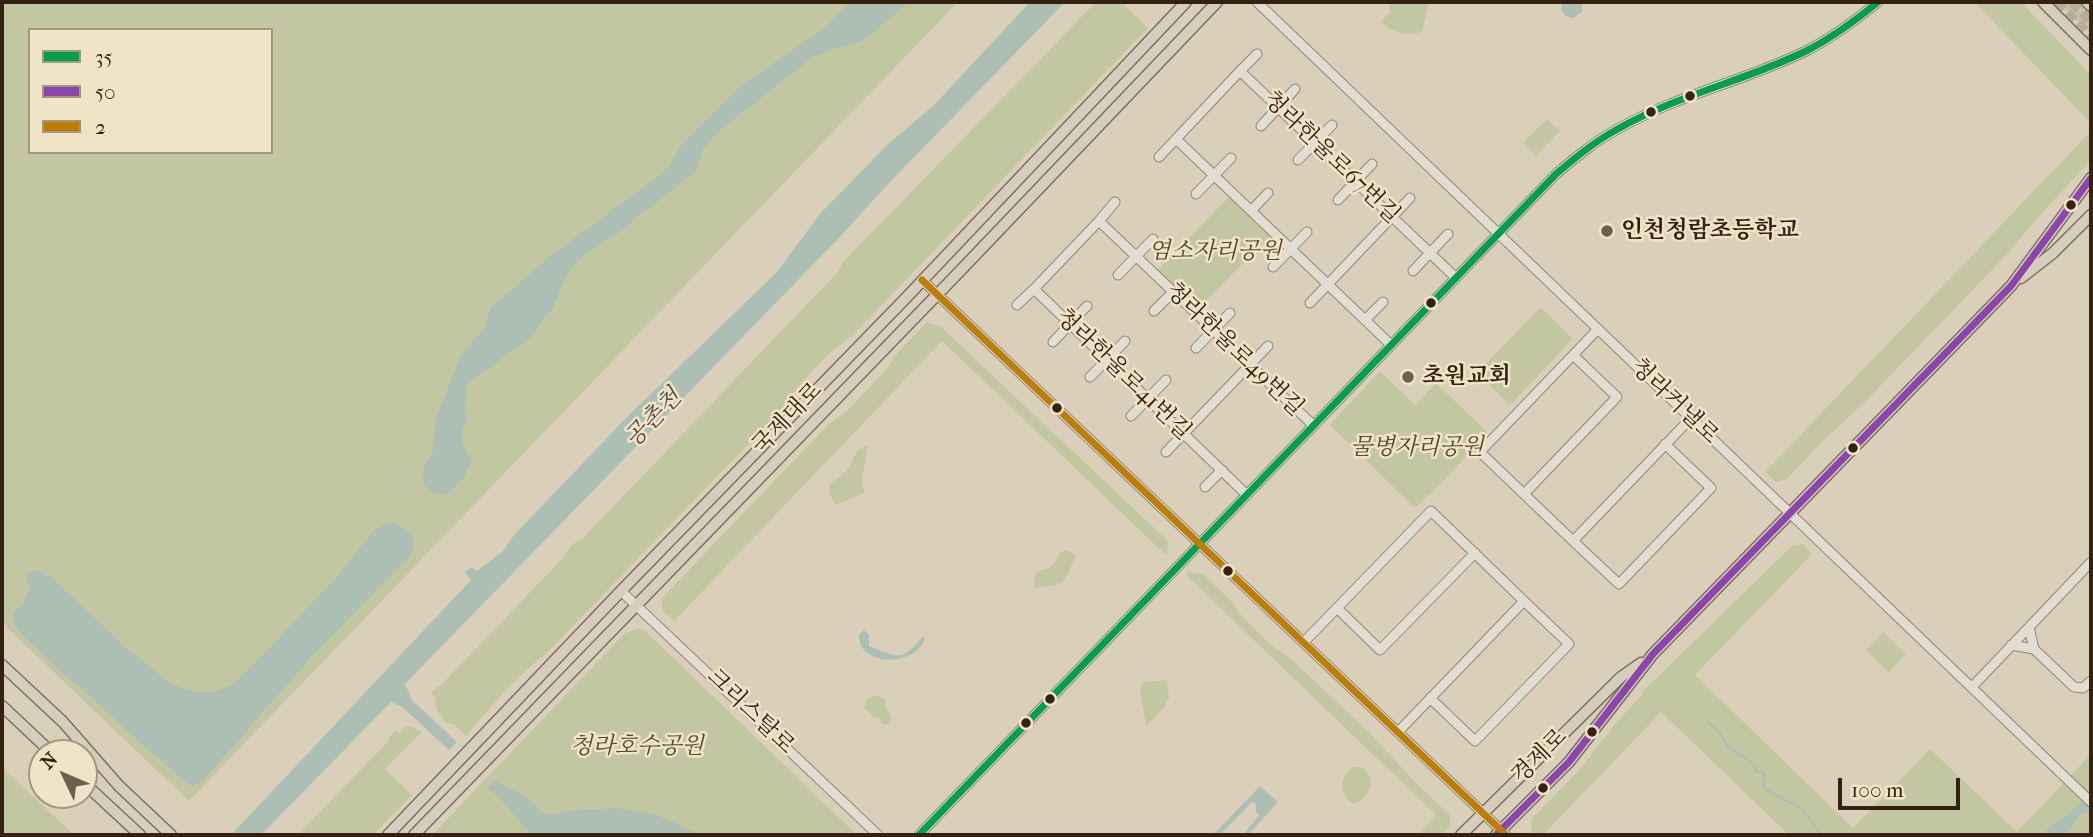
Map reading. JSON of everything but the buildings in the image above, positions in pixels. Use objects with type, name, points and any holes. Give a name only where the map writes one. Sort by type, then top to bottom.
[{"type":"main road","name":"국제대로","points":[[388,835],[1186,2]]},
{"type":"main road","name":"국제대로","points":[[414,835],[1217,2]]},
{"type":"main road","points":[[2043,2],[2091,50]]},
{"type":"main road","points":[[2087,2],[2091,6]]},
{"type":"main road","name":"경제로","points":[[2011,286],[2091,178]]},
{"type":"main road","name":"경제로","points":[[1501,834],[1569,762],[1653,654],[2011,286],[2053,253],[2091,215]]},
{"type":"main road","name":"경제로","points":[[1461,835],[1621,677],[1653,654]]},
{"type":"main road","points":[[2,665],[63,722],[119,786],[171,835]]},
{"type":"main road","points":[[2,706],[37,739]]},
{"type":"main road","points":[[98,796],[140,835]]},
{"type":"street","name":"청라커낼로","points":[[1257,2],[2091,802]]},
{"type":"street","points":[[919,835],[1556,174],[1616,130],[1807,50],[1834,35],[1878,2]]},
{"type":"street","points":[[1159,157],[1257,54]]},
{"type":"street","name":"청라한울로67번길","points":[[1240,71],[1455,277]]},
{"type":"street","points":[[1261,126],[1295,89]]},
{"type":"street","points":[[1298,160],[1332,125]]},
{"type":"street","points":[[1176,139],[1390,344]]},
{"type":"street","points":[[1196,194],[1231,158]]},
{"type":"street","points":[[1338,200],[1372,164]]},
{"type":"street","points":[[1251,211],[1268,193]]},
{"type":"street","points":[[1310,303],[1410,198]]},
{"type":"street","points":[[1017,305],[1115,202]]},
{"type":"street","name":"청라한울로49번길","points":[[1099,221],[1313,425]]},
{"type":"street","points":[[1273,267],[1307,232]]},
{"type":"street","points":[[1413,271],[1448,234]]},
{"type":"street","points":[[1118,275],[1153,239]]},
{"type":"street","points":[[922,280],[1200,542],[1501,834]]},
{"type":"street","name":"청라한울로41번길","points":[[1034,289],[1247,495]]},
{"type":"street","points":[[1154,311],[1173,292]]},
{"type":"street","points":[[1365,320],[1383,302]]},
{"type":"street","points":[[1053,342],[1087,306]]},
{"type":"street","points":[[1196,348],[1230,313]]},
{"type":"street","points":[[1598,329],[1480,452],[1619,584],[1711,488],[1665,444]]},
{"type":"street","points":[[1090,377],[1125,341]]},
{"type":"street","points":[[1167,452],[1268,346]]},
{"type":"street","points":[[1524,494],[1617,397],[1573,355]]},
{"type":"street","points":[[1131,416],[1166,380]]},
{"type":"street","points":[[1573,541],[1691,418]]},
{"type":"street","points":[[1205,487],[1222,470]]},
{"type":"street","points":[[1304,642],[1430,511],[1569,644],[1475,741],[1430,698]]},
{"type":"street","points":[[1337,608],[1380,650],[1475,553]]},
{"type":"street","points":[[1972,687],[2091,562]]},
{"type":"street","name":"크리스탈로","points":[[621,591],[878,835]]},
{"type":"street","points":[[1398,732],[1524,601]]},
{"type":"street","points":[[2029,627],[2034,649],[2074,687],[2082,688],[2091,681]]},
{"type":"street","points":[[2011,645],[2034,649]]},
{"type":"green space","points":[[2,2],[958,2],[189,801],[2,623]]},
{"type":"green space","points":[[1096,2],[1121,2],[1148,28],[853,335],[815,368],[783,408],[548,652],[505,692],[466,736],[455,725],[446,723],[436,708],[435,698],[431,693],[436,687],[440,686],[564,557],[571,546],[583,538],[836,274],[844,261]]},
{"type":"green space","points":[[1388,2],[1429,2],[1422,32],[1400,33],[1385,25],[1381,21],[1391,12]]},
{"type":"green space","points":[[1974,2],[2021,2],[2091,75],[2091,123]]},
{"type":"green space","points":[[2057,2],[2078,2],[2091,15],[2091,34]]},
{"type":"green space","points":[[1547,119],[1560,131],[1536,156],[1523,143]]},
{"type":"green space","points":[[2091,131],[2091,160],[2009,252],[1787,479],[1776,482],[1765,472]]},
{"type":"green space","name":"염소자리공원","points":[[1229,197],[1270,236],[1197,310],[1157,271]]},
{"type":"green space","points":[[1541,307],[1573,339],[1510,405],[1477,373]]},
{"type":"green space","points":[[927,322],[940,326],[1168,541],[1167,556],[942,341],[674,621],[662,610],[662,598],[830,423],[847,411]]},
{"type":"green space","name":"물병자리공원","points":[[1380,371],[1415,405],[1436,383],[1487,432],[1446,479],[1415,508],[1330,425]]},
{"type":"green space","points":[[868,445],[862,479],[864,493],[835,505],[829,486],[847,469],[857,452]]},
{"type":"green space","points":[[1803,544],[1812,554],[1695,675],[1853,828],[1930,749],[2017,832],[2091,754],[2091,835],[1789,835],[1661,712],[1545,833],[1547,835],[1535,835],[1532,832],[1531,820],[1581,768],[1642,692],[1793,545]]},
{"type":"green space","points":[[1066,550],[1076,555],[1063,581],[1054,586],[1035,588],[1037,573],[1051,566]]},
{"type":"green space","points":[[1189,572],[1203,574],[1270,644],[1291,659],[1369,732],[1450,815],[1450,827],[1441,835],[1417,835],[1436,815],[1186,575]]},
{"type":"green space","name":"청라호수공원","points":[[639,628],[857,835],[432,835],[625,633]]},
{"type":"green space","points":[[1883,632],[1906,654],[1889,672],[1866,650]]},
{"type":"green space","points":[[1167,680],[1169,698],[1163,709],[1146,726],[1141,685],[1145,682]]},
{"type":"green space","points":[[876,695],[885,699],[892,721],[887,725],[882,724],[879,717],[874,717],[864,708],[866,700]]},
{"type":"green space","points":[[410,726],[422,732],[385,769],[412,795],[373,835],[297,835],[388,742],[395,731],[400,732]]},
{"type":"green space","points":[[2,767],[28,792],[28,809],[46,809],[74,835],[2,835]]},
{"type":"green space","points":[[1353,767],[1365,770],[1371,781],[1366,795],[1353,804],[1345,796],[1342,786],[1345,776]]},
{"type":"water","points":[[850,2],[910,2],[862,41],[813,57],[720,130],[703,149],[697,169],[673,190],[623,230],[585,254],[567,273],[553,308],[527,341],[467,383],[465,408],[468,421],[461,437],[471,463],[463,479],[450,493],[440,495],[429,491],[423,483],[424,467],[433,451],[436,418],[461,355],[485,328],[490,308],[552,255],[668,167],[684,141],[741,86],[827,26]]},
{"type":"water","name":"공촌천","points":[[1030,2],[1065,2],[405,684],[412,700],[457,742],[449,750],[402,707],[391,702],[261,835],[231,835],[471,580],[465,572],[472,567],[477,571],[502,552],[515,534],[627,417],[777,272],[819,215],[887,145],[934,105]]},
{"type":"water","points":[[1562,2],[1582,2],[1582,12],[1573,18],[1566,16],[1561,10]]},
{"type":"water","points":[[393,522],[411,533],[414,545],[410,557],[312,656],[202,782],[192,785],[179,777],[26,639],[14,624],[13,613],[30,589],[25,575],[36,569],[53,579],[129,650],[173,685],[194,692],[216,692],[236,682],[267,651],[340,573],[373,531]]},
{"type":"water","points":[[864,630],[869,635],[869,646],[892,655],[909,651],[922,637],[925,638],[920,648],[911,654],[888,660],[867,653],[861,645],[859,634]]},
{"type":"water","points":[[497,779],[506,787],[524,795],[542,813],[553,815],[577,810],[617,808],[657,815],[702,835],[531,835],[488,787]]},
{"type":"water","points":[[1260,786],[1278,802],[1248,835],[1243,835],[1259,815],[1253,801],[1220,835],[1213,835]]},
{"type":"water","points":[[2091,795],[2091,810],[2078,816],[2068,831],[2041,835]]},
{"type":"waterway","points":[[1708,722],[1718,731],[1728,747],[1754,764],[1756,772],[1763,773],[1763,784],[1767,790],[1802,809],[1821,835]]},
{"type":"tunnel","points":[[2057,2],[2091,37]]},
{"type":"tunnel","points":[[2072,2],[2091,22]]},
{"type":"transit line","name":"35","points":[[919,835],[1556,174],[1616,130],[1663,107],[1808,50],[1844,28],[1878,2]]},
{"type":"transit line","name":"50","points":[[1496,835],[1569,762],[1653,654],[2011,286],[2091,178]]},
{"type":"transit line","name":"2","points":[[922,280],[1506,835]]},
{"type":"place","name":"인천청람초등학교","points":[[1607,231]]},
{"type":"place","name":"초원교회","points":[[1408,377]]}]
